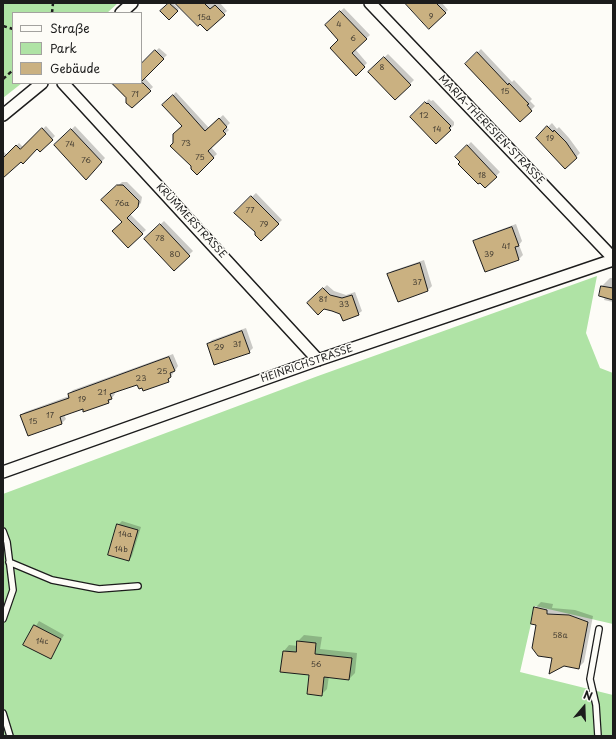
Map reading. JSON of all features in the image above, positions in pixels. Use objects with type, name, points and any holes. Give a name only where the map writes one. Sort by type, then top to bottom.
[{"type":"street","points":[[122,12],[132,3]]},
{"type":"street","name":"MARIA-THERESIEN-STRASSE","points":[[370,3],[613,259]]},
{"type":"street","points":[[3,115],[41,84]]},
{"type":"street","name":"KRÜMMERSTRASSE","points":[[64,84],[318,360]]},
{"type":"street","name":"HEINRICHSTRASSE","points":[[3,472],[318,360],[613,259]]},
{"type":"lane","points":[[3,531],[7,542],[13,590],[3,619]]},
{"type":"lane","points":[[9,562],[52,580],[99,589],[138,586]]},
{"type":"lane","points":[[598,736],[596,705],[590,679],[599,629]]},
{"type":"lane","points":[[3,713],[10,736]]},
{"type":"path","points":[[3,79],[12,71]]},
{"type":"green space","points":[[3,3],[118,3],[108,12],[12,12],[12,84],[21,84],[3,98]]},
{"type":"green space","points":[[597,276],[586,333],[600,368],[613,373],[613,624],[535,606],[520,672],[613,695],[613,736],[3,736],[3,494],[318,376]]},
{"type":"building","points":[[169,3],[178,11],[169,20],[160,11]]},
{"type":"building","points":[[175,3],[204,3],[210,9],[215,5],[225,15],[207,31],[200,24],[198,26]]},
{"type":"building","points":[[405,3],[436,3],[446,13],[429,29]]},
{"type":"building","points":[[340,11],[367,39],[352,53],[365,67],[356,76],[330,48],[338,40],[325,25]]},
{"type":"building","points":[[155,50],[164,59],[142,81],[142,63]]},
{"type":"building","points":[[477,52],[508,85],[509,83],[529,104],[527,105],[532,111],[520,122],[465,64]]},
{"type":"building","points":[[384,57],[411,85],[395,100],[368,72]]},
{"type":"building","points":[[143,83],[151,91],[132,108],[126,103],[126,98],[113,84]]},
{"type":"building","points":[[173,95],[205,131],[219,118],[227,127],[223,131],[226,134],[208,151],[214,158],[197,175],[191,169],[191,166],[170,146],[173,143],[173,134],[182,126],[162,105]]},
{"type":"building","points":[[425,102],[427,104],[428,103],[451,126],[449,128],[451,130],[436,144],[410,117]]},
{"type":"building","points":[[547,126],[553,132],[554,130],[566,142],[577,158],[565,169],[536,138]]},
{"type":"building","points":[[42,128],[53,140],[40,152],[37,149],[23,164],[21,162],[3,178],[3,158],[16,145],[20,149]]},
{"type":"building","points":[[71,129],[102,162],[86,180],[54,145]]},
{"type":"building","points":[[467,145],[497,177],[485,188],[480,183],[478,184],[458,164],[460,162],[455,157]]},
{"type":"building","points":[[117,185],[123,185],[139,201],[138,207],[127,218],[143,234],[128,248],[112,231],[122,222],[101,200]]},
{"type":"building","points":[[251,196],[279,224],[261,241],[255,235],[255,232],[234,213]]},
{"type":"building","points":[[160,224],[190,256],[174,271],[144,239]]},
{"type":"building","points":[[512,227],[519,246],[515,247],[519,260],[485,272],[473,241]]},
{"type":"building","points":[[420,263],[428,291],[398,302],[387,274]]},
{"type":"building","points":[[601,286],[613,288],[613,300],[599,296]]},
{"type":"building","points":[[323,288],[330,295],[342,298],[352,295],[359,315],[343,321],[340,314],[324,309],[318,315],[307,303]]},
{"type":"building","points":[[242,331],[250,353],[214,365],[207,344]]},
{"type":"building","points":[[169,357],[175,371],[170,373],[171,377],[168,379],[169,382],[143,391],[142,388],[139,389],[137,385],[110,394],[112,399],[108,400],[109,403],[83,412],[83,409],[60,417],[62,424],[28,436],[20,415],[69,398],[68,394]]},
{"type":"building","points":[[117,524],[138,530],[129,561],[108,555]]},
{"type":"building","points":[[534,607],[547,610],[547,614],[569,615],[588,622],[579,669],[564,666],[549,674],[552,658],[538,656],[532,648],[536,625],[531,624]]},
{"type":"building","points":[[34,625],[61,639],[51,659],[23,645]]},
{"type":"building","points":[[297,641],[316,643],[315,654],[352,658],[349,680],[324,677],[322,696],[307,694],[309,675],[280,672],[283,651],[296,652]]}]
